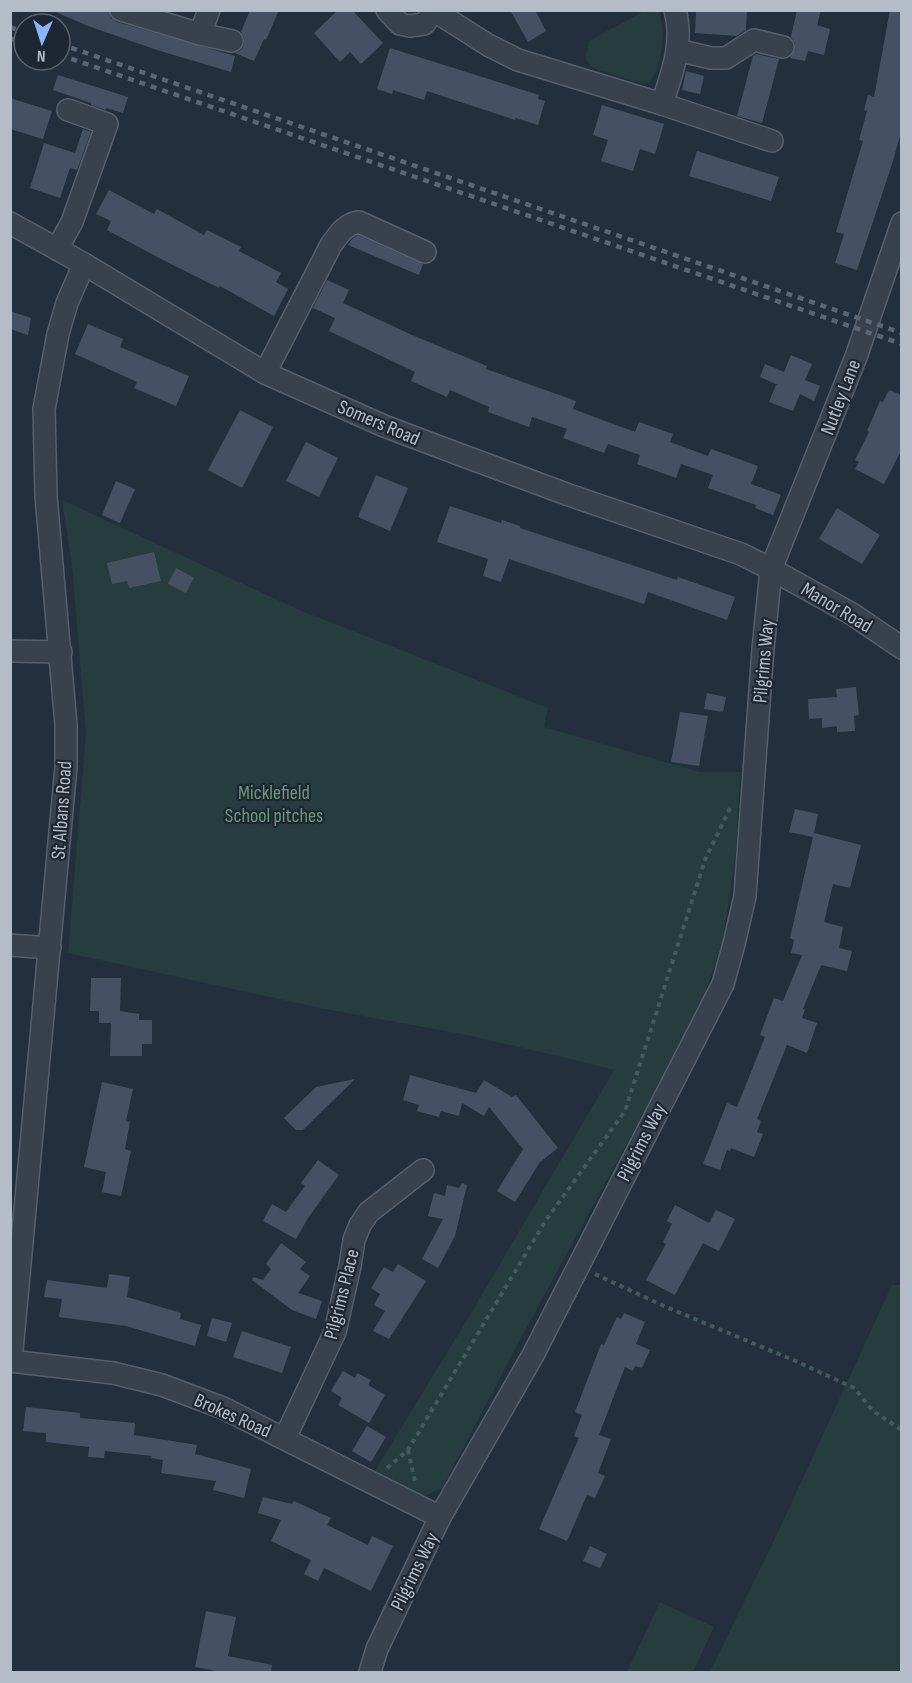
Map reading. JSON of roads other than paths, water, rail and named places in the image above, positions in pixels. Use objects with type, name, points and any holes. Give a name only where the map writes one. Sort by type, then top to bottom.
[{"type":"street","points":[[122,10],[200,34],[232,41]]},
{"type":"street","points":[[200,34],[209,10]]},
{"type":"street","points":[[387,10],[400,24],[410,26],[424,24],[434,11],[488,45],[518,60],[662,104],[772,141]]},
{"type":"street","points":[[662,104],[676,60],[679,38],[675,10]]},
{"type":"street","points":[[677,50],[711,58],[726,58],[754,40],[783,47]]},
{"type":"street","points":[[57,249],[72,222],[107,124],[68,110]]},
{"type":"street","points":[[265,373],[331,245],[343,229],[359,222],[425,252]]},
{"type":"street","name":"Somers Road","points":[[10,223],[84,264],[265,373],[384,426],[569,495],[741,554],[771,569]]},
{"type":"street","name":"Nutley Lane","points":[[771,569],[856,357],[902,223]]},
{"type":"street","name":"St Albans Road","points":[[11,1361],[66,767],[66,725],[61,652],[46,496],[44,409],[58,334],[67,303],[84,264]]},
{"type":"street","name":"Manor Road","points":[[771,569],[852,614],[902,648]]},
{"type":"street","name":"Pilgrims Way","points":[[370,1672],[377,1649],[440,1517],[533,1354],[723,984],[745,896],[771,569]]},
{"type":"street","points":[[10,651],[61,652]]},
{"type":"street","points":[[10,945],[50,948]]},
{"type":"street","name":"Pilgrims Place","points":[[285,1438],[336,1332],[354,1240],[360,1225],[369,1212],[423,1170]]},
{"type":"street","name":"Brokes Road","points":[[11,1361],[113,1373],[162,1385],[223,1408],[440,1517]]},
{"type":"railway","points":[[72,48],[902,333]]},
{"type":"railway","points":[[72,59],[902,344]]},
{"type":"park label","name":"Micklefield School pitches","points":[[274,804]]}]
